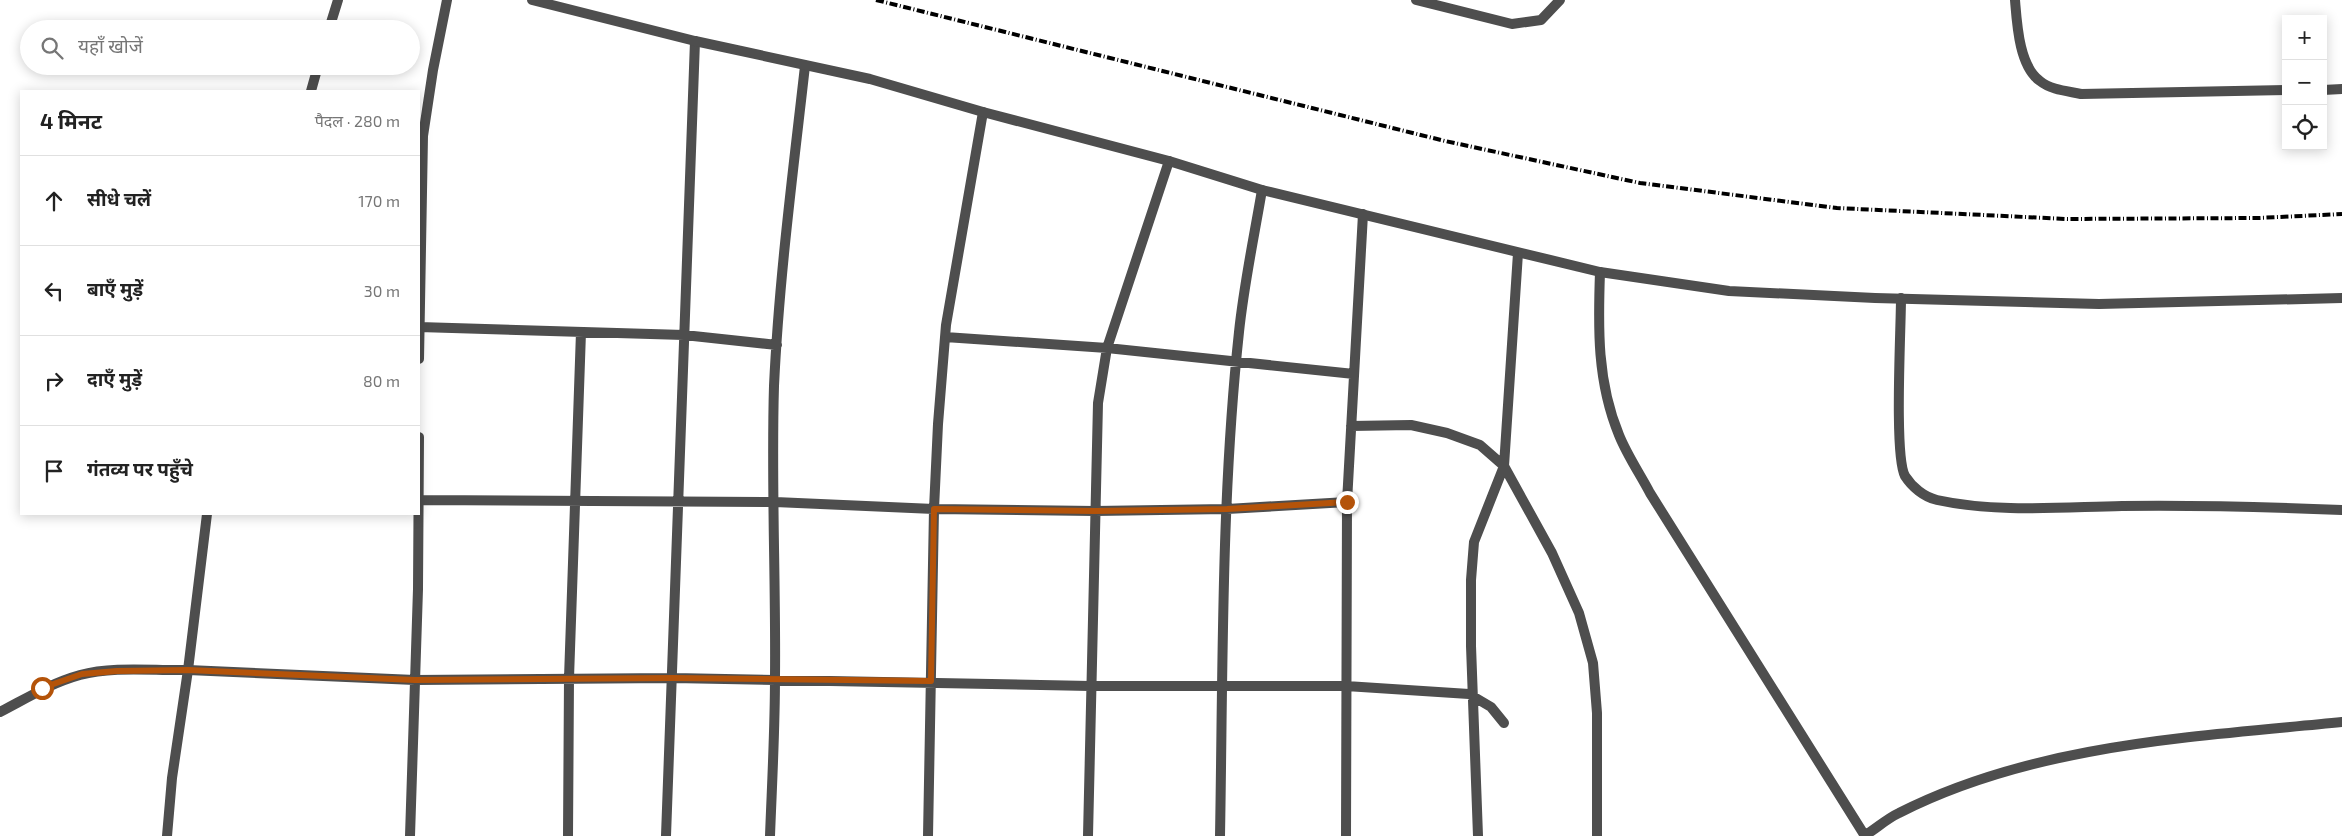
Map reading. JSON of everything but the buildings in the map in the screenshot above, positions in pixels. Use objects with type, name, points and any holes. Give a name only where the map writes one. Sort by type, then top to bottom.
[{"type":"street","points":[[332,20],[338,0]]},
{"type":"street","points":[[420,278],[423,136],[433,70],[447,0]]},
{"type":"street","points":[[532,0],[695,41],[870,79],[983,112],[1169,162],[1262,190],[1600,272],[1729,291],[1901,298],[2100,304],[2342,298]]},
{"type":"street","points":[[1416,0],[1512,24],[1541,20],[1560,0]]},
{"type":"street","points":[[2015,0],[2018,36],[2029,68],[2039,81],[2057,89],[2081,94],[2282,90]]},
{"type":"street","points":[[666,836],[695,41]]},
{"type":"street","points":[[770,836],[775,680],[775,502],[772,448],[780,289],[805,66]]},
{"type":"street","points":[[311,90],[315,75]]},
{"type":"street","points":[[2327,90],[2342,89]]},
{"type":"street","points":[[928,836],[934,509],[938,424],[945,337],[983,112]]},
{"type":"street","points":[[1088,836],[1098,403],[1107,348],[1169,162]]},
{"type":"street","points":[[1220,836],[1227,509],[1236,362],[1239,330],[1262,190]]},
{"type":"street","points":[[1346,836],[1347,502],[1363,214]]},
{"type":"street","points":[[1478,836],[1471,580],[1474,542],[1504,466],[1518,253]]},
{"type":"street","points":[[1600,272],[1598,338],[1603,386],[1619,436],[1650,493],[1865,836],[1897,813],[1938,796],[1992,775],[2066,756],[2180,738],[2342,722]]},
{"type":"street","points":[[1901,298],[1900,448],[1902,465],[1904,474],[1914,488],[1935,499],[1970,506],[2219,505],[2342,510]]},
{"type":"street","points":[[420,326],[684,335],[777,345]]},
{"type":"street","points":[[568,836],[569,678],[581,332]]},
{"type":"street","points":[[945,337],[1107,348],[1354,374]]},
{"type":"street","points":[[1351,426],[1412,425],[1447,433],[1480,445],[1504,466],[1552,553],[1579,613],[1593,662],[1598,712],[1597,836]]},
{"type":"street","points":[[420,500],[775,502],[934,509],[1095,511],[1227,509],[1347,502]]},
{"type":"street","points":[[166,836],[207,515]]},
{"type":"street","points":[[410,836],[419,515]]},
{"type":"street","points":[[0,712],[42,688],[82,674],[117,671],[188,670],[415,680],[673,678],[931,681],[1090,686],[1346,686],[1469,694],[1491,707],[1504,723]]},
{"type":"railway","points":[[876,0],[1445,141],[1640,183],[1837,208],[2067,219],[2258,218],[2342,214]]},
{"type":"route","points":[[42,688],[82,674],[117,671],[188,670],[415,680],[673,678],[931,681],[934,509],[1095,511],[1227,509],[1347,502]]}]
